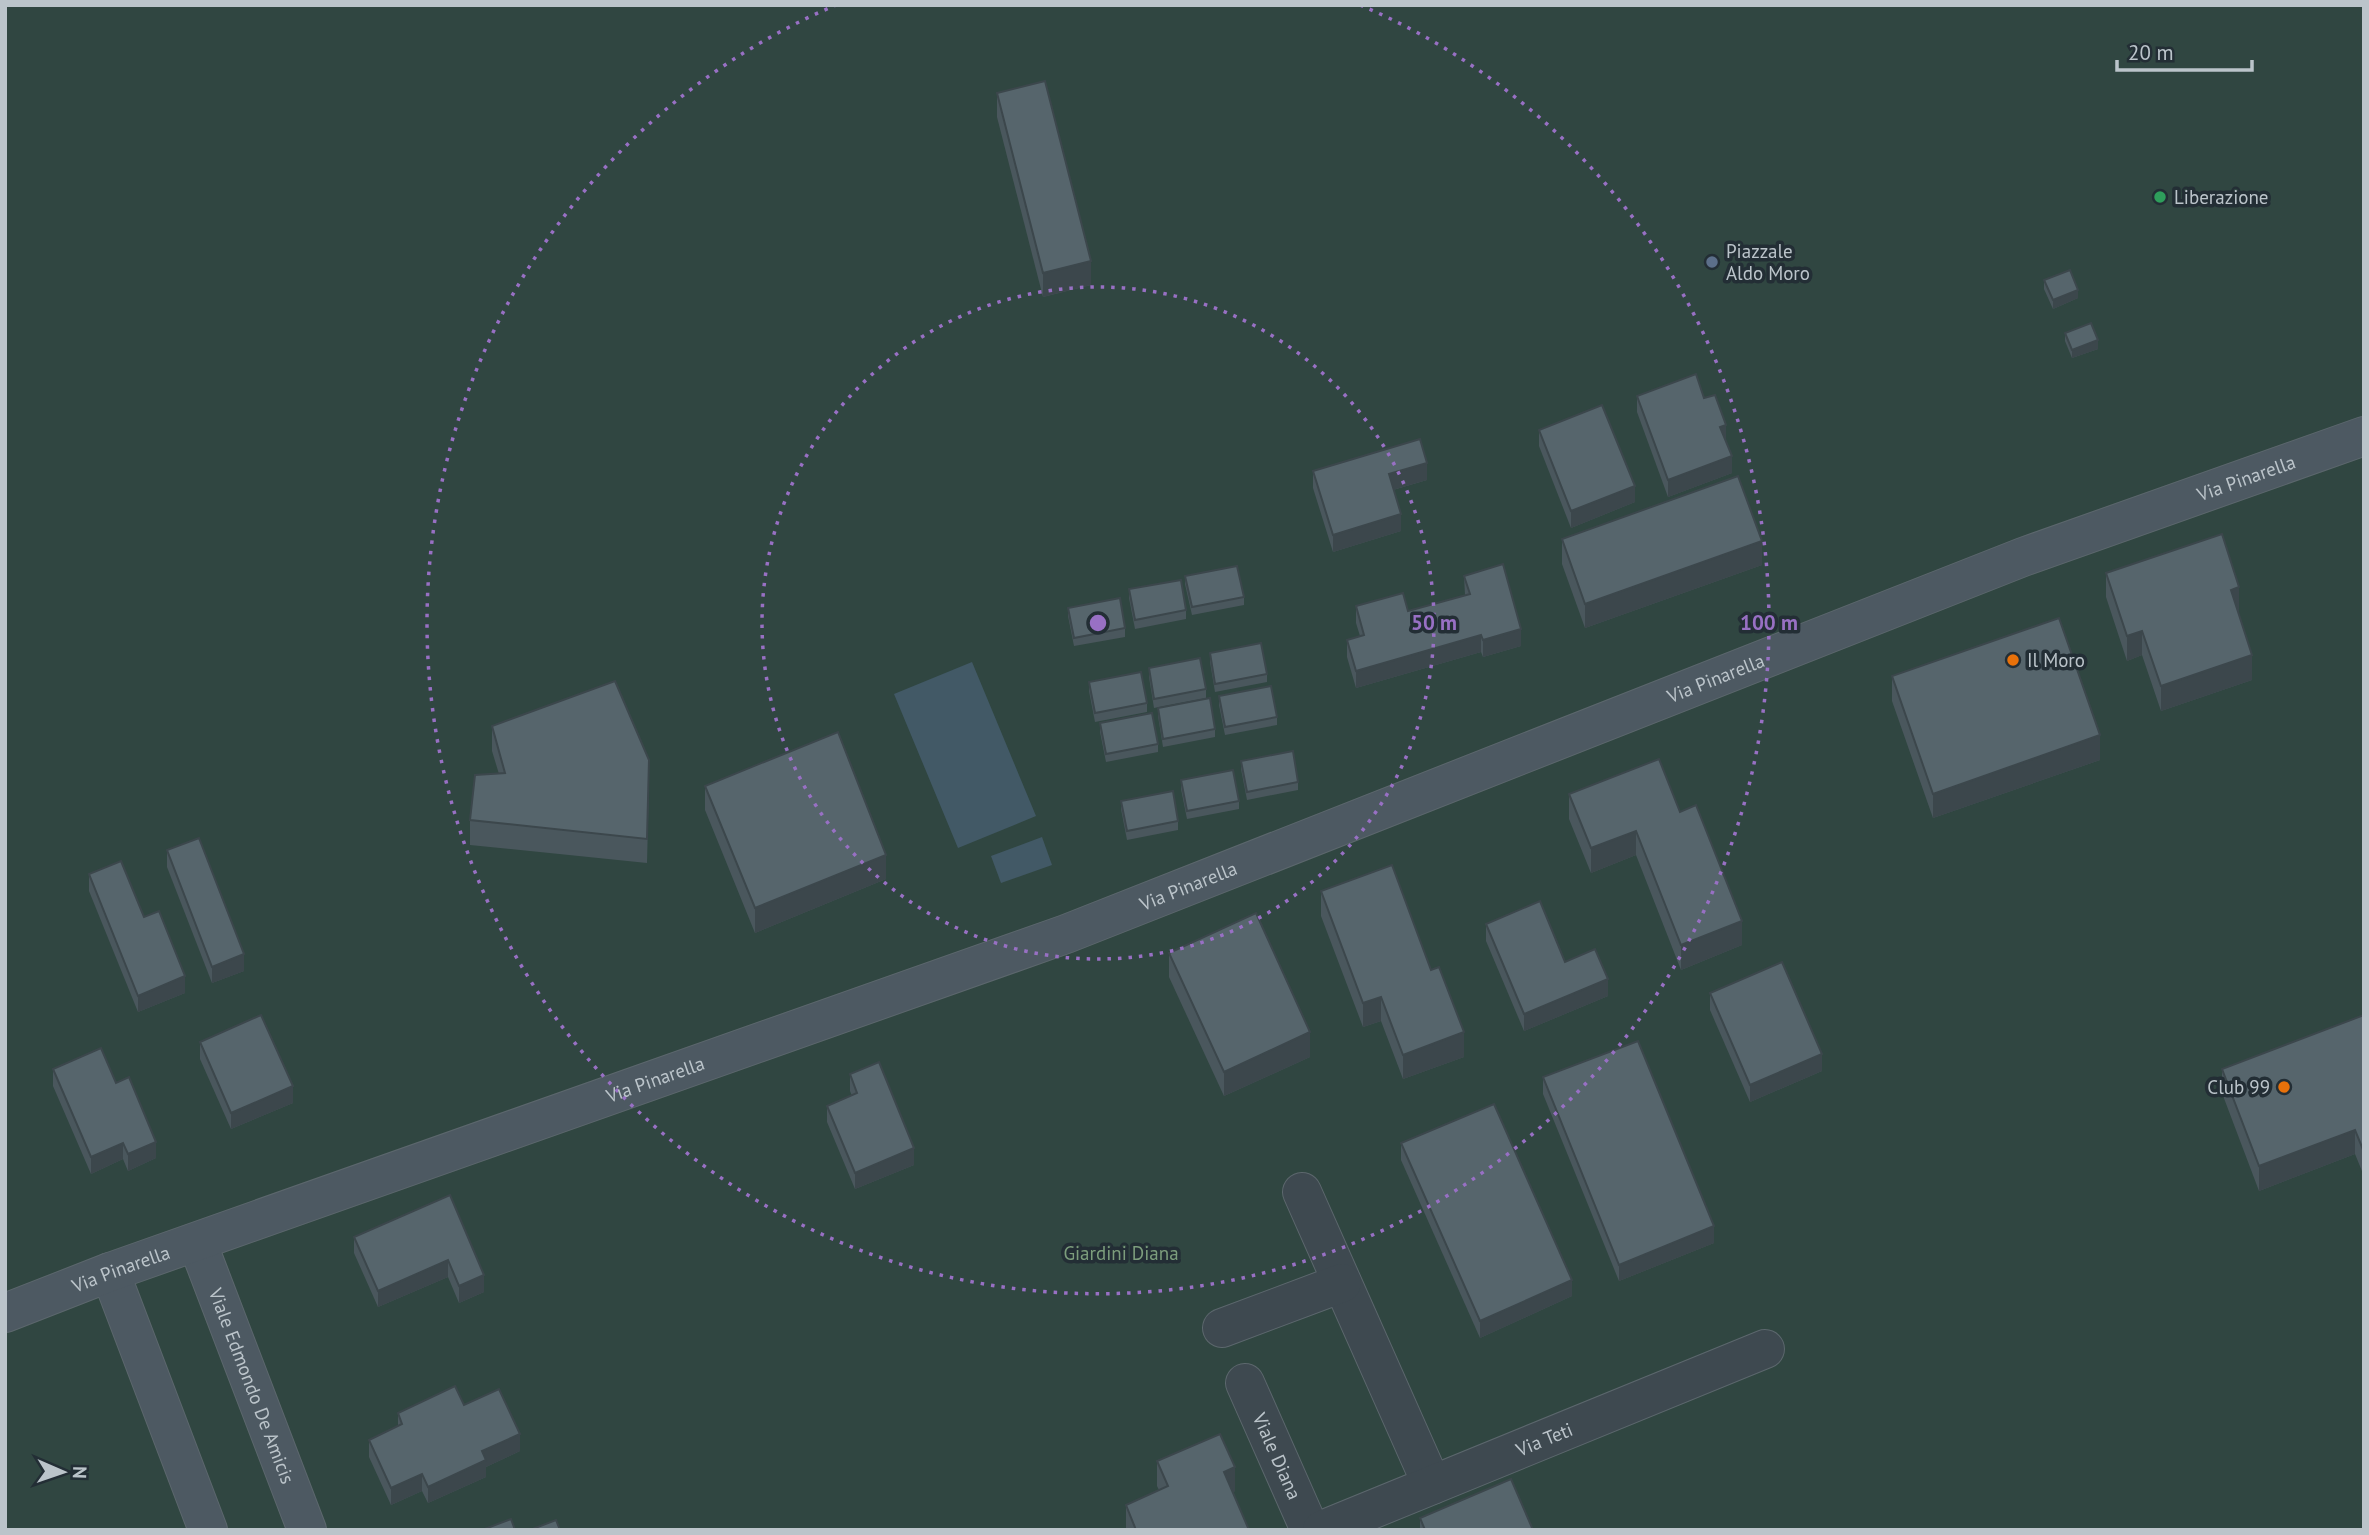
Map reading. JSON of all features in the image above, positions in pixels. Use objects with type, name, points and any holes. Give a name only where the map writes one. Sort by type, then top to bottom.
[{"type":"street","name":"Via Pinarella","points":[[5,1313],[110,1272],[1066,934],[1998,567],[2364,436]]},
{"type":"street","points":[[1302,1192],[1432,1485]]},
{"type":"street","name":"Viale Edmondo De Amicis","points":[[197,1242],[307,1530]]},
{"type":"street","points":[[110,1272],[208,1530]]},
{"type":"street","points":[[1222,1328],[1342,1283]]},
{"type":"street","name":"Via Teti","points":[[1322,1530],[1765,1349]]},
{"type":"street","name":"Viale Diana","points":[[1245,1383],[1310,1530]]},
{"type":"green space","name":"Giardini Diana","points":[[5,5],[2364,5],[2364,1530],[5,1530]]},
{"type":"water","points":[[972,662],[1036,816],[958,848],[894,694]]},
{"type":"water","points":[[1042,837],[1052,865],[1001,883],[991,856]]},
{"type":"building","points":[[1045,81],[1091,261],[1043,273],[997,93]]},
{"type":"building","points":[[2070,270],[2078,290],[2053,300],[2044,280]]},
{"type":"building","points":[[2091,323],[2098,340],[2072,350],[2065,333]]},
{"type":"building","points":[[1696,374],[1704,398],[1715,395],[1726,425],[1720,427],[1732,456],[1668,480],[1637,396]]},
{"type":"building","points":[[1602,405],[1635,486],[1571,511],[1539,430]]},
{"type":"building","points":[[1420,439],[1427,463],[1389,474],[1401,514],[1333,535],[1313,471]]},
{"type":"building","points":[[1738,476],[1762,541],[1585,604],[1562,539]]},
{"type":"building","points":[[2222,534],[2239,587],[2231,590],[2252,655],[2161,686],[2142,631],[2127,636],[2106,573]]},
{"type":"building","points":[[1503,564],[1521,629],[1483,640],[1481,635],[1356,671],[1347,640],[1364,635],[1356,606],[1403,593],[1408,611],[1470,594],[1464,576]]},
{"type":"building","points":[[1237,566],[1244,597],[1192,607],[1185,576]]},
{"type":"building","points":[[1181,580],[1186,610],[1135,620],[1129,589]]},
{"type":"building","points":[[1120,598],[1125,628],[1074,638],[1068,608]]},
{"type":"building","points":[[2059,618],[2100,735],[1933,794],[1892,676]]},
{"type":"building","points":[[1261,643],[1267,674],[1215,684],[1210,653]]},
{"type":"building","points":[[1200,658],[1206,689],[1154,699],[1149,668]]},
{"type":"building","points":[[1141,672],[1147,703],[1095,713],[1089,682]]},
{"type":"building","points":[[615,681],[649,760],[647,839],[470,820],[475,775],[505,773],[492,726]]},
{"type":"building","points":[[1271,686],[1277,717],[1225,727],[1219,696]]},
{"type":"building","points":[[1210,698],[1215,729],[1163,739],[1158,708]]},
{"type":"building","points":[[1152,713],[1158,744],[1106,754],[1100,723]]},
{"type":"building","points":[[838,732],[886,855],[755,908],[705,786]]},
{"type":"building","points":[[1293,751],[1298,782],[1247,792],[1241,761]]},
{"type":"building","points":[[1659,759],[1680,812],[1696,805],[1742,921],[1681,945],[1636,831],[1591,848],[1569,794]]},
{"type":"building","points":[[1233,770],[1239,801],[1187,811],[1181,780]]},
{"type":"building","points":[[1173,791],[1178,821],[1127,831],[1121,801]]},
{"type":"building","points":[[199,838],[244,954],[212,967],[167,850]]},
{"type":"building","points":[[121,861],[144,917],[159,911],[185,976],[138,996],[89,874]]},
{"type":"building","points":[[1392,865],[1431,970],[1439,967],[1464,1032],[1403,1055],[1381,997],[1363,1003],[1321,891]]},
{"type":"building","points":[[1540,901],[1565,962],[1595,949],[1608,979],[1524,1014],[1486,924]]},
{"type":"building","points":[[1256,913],[1310,1032],[1224,1072],[1169,953]]},
{"type":"building","points":[[1782,962],[1822,1054],[1750,1085],[1710,993]]},
{"type":"building","points":[[261,1015],[293,1086],[231,1113],[200,1042]]},
{"type":"building","points":[[2364,1015],[2364,1152],[2355,1130],[2259,1166],[2222,1069]]},
{"type":"building","points":[[1638,1041],[1714,1226],[1619,1265],[1543,1077]]},
{"type":"building","points":[[101,1048],[116,1083],[129,1077],[156,1142],[128,1154],[123,1143],[91,1157],[53,1069]]},
{"type":"building","points":[[879,1062],[914,1148],[855,1173],[827,1106],[857,1093],[850,1074]]},
{"type":"building","points":[[1494,1104],[1572,1280],[1480,1321],[1401,1143]]},
{"type":"building","points":[[450,1195],[484,1275],[459,1286],[448,1260],[378,1291],[354,1237]]},
{"type":"building","points":[[455,1386],[464,1405],[499,1389],[520,1434],[482,1451],[486,1460],[428,1487],[422,1474],[391,1488],[369,1440],[402,1424],[398,1413]]},
{"type":"building","points":[[1220,1434],[1235,1467],[1224,1472],[1249,1530],[1136,1530],[1126,1505],[1168,1486],[1157,1461]]},
{"type":"building","points":[[1511,1479],[1533,1530],[1425,1530],[1420,1518]]},
{"type":"building","points":[[511,1519],[515,1530],[482,1530]]},
{"type":"building","points":[[556,1520],[560,1530],[530,1530]]},
{"type":"place","name":"Liberazione","points":[[2160,197]]},
{"type":"place","name":"Piazzale Aldo Moro","points":[[1712,262]]},
{"type":"place","name":"Il Moro","points":[[2013,660]]},
{"type":"place","name":"Club 99","points":[[2284,1087]]}]
